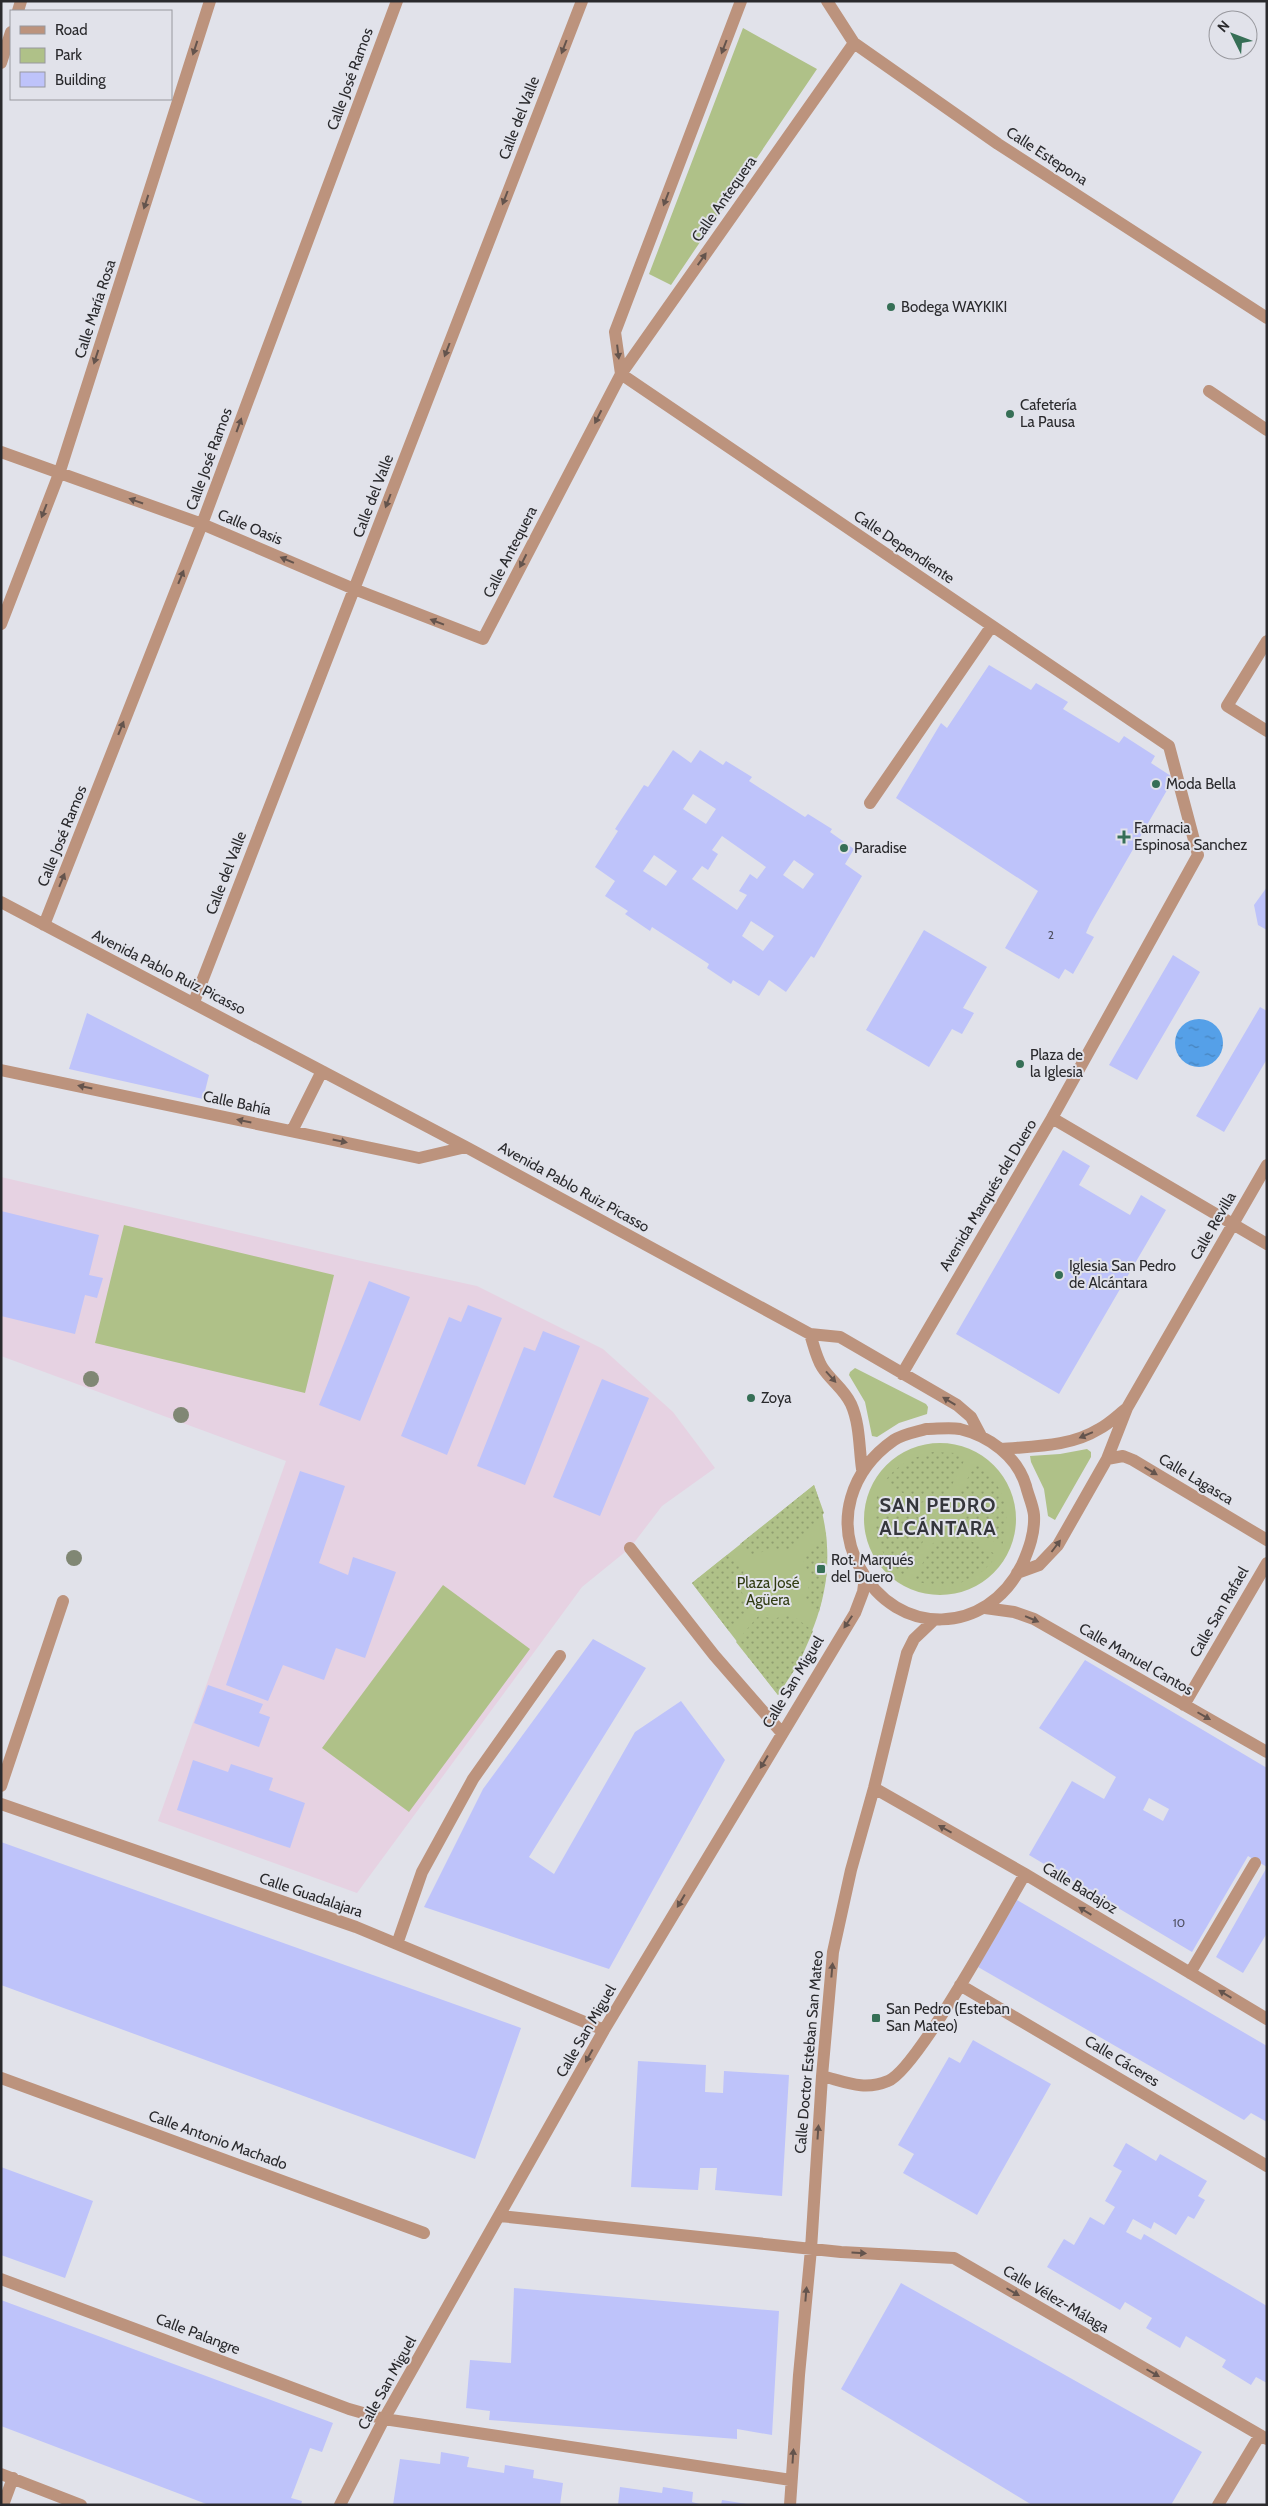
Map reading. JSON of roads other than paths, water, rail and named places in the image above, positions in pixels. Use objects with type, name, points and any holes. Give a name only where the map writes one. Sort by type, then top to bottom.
[{"type":"street","name":"Calle María Rosa","points":[[1,624],[59,474],[210,1]]},
{"type":"street","name":"Calle José Ramos","points":[[44,925],[202,524],[397,1]]},
{"type":"street","name":"Calle del Valle","points":[[194,1002],[582,1]]},
{"type":"street","points":[[621,374],[615,332],[741,1]]},
{"type":"street","name":"Calle Estepona","points":[[827,1],[854,43],[998,144],[1267,318]]},
{"type":"street","points":[[1,63],[10,35]]},
{"type":"street","name":"Calle Antequera","points":[[483,639],[621,374],[854,43]]},
{"type":"street","name":"Calle Dependiente","points":[[621,374],[991,627],[1169,746],[1198,855],[1052,1118]]},
{"type":"street","points":[[1209,391],[1267,430]]},
{"type":"street","name":"Calle Oasis","points":[[1,452],[202,524],[354,589],[483,639]]},
{"type":"street","points":[[870,803],[991,627]]},
{"type":"street","points":[[1267,641],[1227,706],[1267,731]]},
{"type":"street","name":"Avenida Pablo Ruiz Picasso","points":[[1,902],[466,1147],[810,1334],[840,1337],[957,1405],[971,1417],[981,1436]]},
{"type":"street","name":"Calle Bahía","points":[[1,1070],[419,1158],[466,1147]]},
{"type":"street","points":[[292,1131],[322,1071]]},
{"type":"street","name":"Avenida Marqués del Duero","points":[[902,1374],[1052,1118],[1267,1244]]},
{"type":"street","name":"Calle Revilla","points":[[1018,1574],[1039,1565],[1058,1545],[1106,1459],[1127,1408],[1267,1165]]},
{"type":"street","points":[[810,1334],[817,1357],[823,1368],[843,1391],[852,1406],[858,1432],[862,1469]]},
{"type":"street","name":"Calle Revilla","points":[[1002,1449],[1060,1444],[1099,1430],[1127,1408]]},
{"type":"street","points":[[926,1429],[958,1429],[981,1436],[1002,1449],[1022,1473],[1034,1514],[1031,1546],[1018,1574],[1006,1590],[985,1608],[958,1617],[934,1620],[920,1619],[895,1608],[864,1577],[853,1556],[846,1523],[855,1486],[862,1469],[896,1439],[926,1429]]},
{"type":"street","name":"Calle Lagasca","points":[[1106,1459],[1123,1456],[1133,1460],[1267,1540]]},
{"type":"street","points":[[630,1548],[714,1656],[782,1733]]},
{"type":"street","name":"Calle San Rafael","points":[[1184,1704],[1267,1562]]},
{"type":"street","name":"Calle San Miguel","points":[[340,2505],[384,2420],[604,2030],[855,1613],[863,1592],[864,1577]]},
{"type":"street","points":[[1,1786],[63,1601]]},
{"type":"street","name":"Calle Manuel Cantos","points":[[985,1608],[1014,1612],[1034,1619],[1267,1752]]},
{"type":"street","name":"Calle Doctor Esteban San Mateo","points":[[790,2505],[833,1952],[851,1870],[874,1788],[907,1653],[914,1639],[934,1620]]},
{"type":"street","points":[[397,1944],[422,1872],[473,1779],[560,1656]]},
{"type":"street","name":"Calle Badajoz","points":[[874,1788],[1025,1874],[1267,2019]]},
{"type":"street","name":"Calle Guadalajara","points":[[1,1804],[356,1928],[604,2030]]},
{"type":"street","points":[[1190,1973],[1255,1863]]},
{"type":"street","points":[[822,2076],[864,2087],[890,2080],[912,2058],[960,1984],[1025,1874]]},
{"type":"street","name":"Calle Cáceres","points":[[960,1984],[1267,2166]]},
{"type":"street","name":"Calle Antonio Machado","points":[[1,2078],[424,2233]]},
{"type":"street","name":"Calle Vélez-Málaga","points":[[500,2216],[811,2249],[954,2258],[1264,2437]]},
{"type":"street","name":"Calle Palangre","points":[[1,2279],[349,2409],[384,2420],[791,2480]]},
{"type":"street","points":[[1218,2505],[1264,2437]]},
{"type":"street","points":[[3,2505],[7,2476],[81,2505]]},
{"type":"water","points":[[1199,1019],[1208,1021],[1216,1026],[1221,1034],[1223,1043],[1221,1052],[1216,1060],[1208,1065],[1199,1067],[1190,1065],[1182,1060],[1177,1052],[1175,1043],[1177,1034],[1182,1026],[1190,1021]]},
{"type":"place","name":"Bodega WAYKIKI","points":[[891,307]]},
{"type":"place","name":"Cafetería La Pausa","points":[[1010,414]]},
{"type":"place","name":"Moda Bella","points":[[1156,784]]},
{"type":"place","name":"Farmacia Espinosa Sanchez","points":[[1124,837]]},
{"type":"place","name":"Paradise","points":[[844,848]]},
{"type":"place","name":"Plaza de la Iglesia","points":[[1020,1064]]},
{"type":"place","name":"Iglesia San Pedro de Alcántara","points":[[1059,1275]]},
{"type":"place","name":"Zoya","points":[[751,1398]]},
{"type":"place","name":"Rot. Marqués del Duero","points":[[821,1569]]},
{"type":"place","name":"San Pedro (Esteban San Mateo)","points":[[876,2018]]},
{"type":"district","name":"SAN PEDRO ALCÁNTARA","points":[[938,1516]]},
{"type":"park label","name":"Plaza José Agüera","points":[[768,1592]]}]
